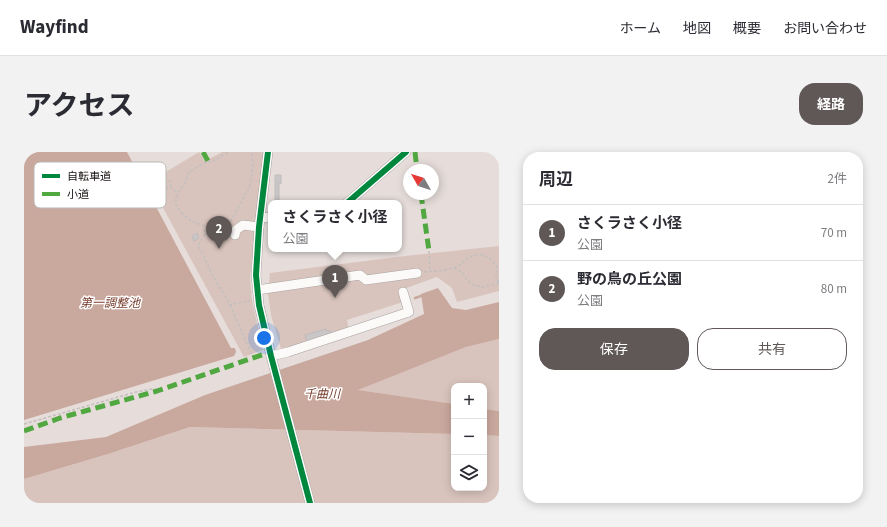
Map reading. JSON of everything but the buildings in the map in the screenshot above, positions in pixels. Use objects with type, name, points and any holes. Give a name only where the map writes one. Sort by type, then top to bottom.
[{"type":"street","points":[[268,152],[260,223],[257,290],[261,319],[310,503]]},
{"type":"street","points":[[350,200],[403,153]]},
{"type":"street","points":[[231,233],[243,226],[260,223],[268,219]]},
{"type":"street","points":[[257,290],[360,275],[366,280],[416,273]]},
{"type":"street","points":[[271,358],[409,312],[403,292]]},
{"type":"path","points":[[228,152],[212,162],[208,161],[189,172],[186,182],[178,193],[175,201],[176,208],[190,221],[203,225],[205,234],[198,246],[223,290],[253,357]]},
{"type":"path","points":[[205,234],[214,239],[231,233],[228,224],[241,205],[250,186],[253,165],[251,152]]},
{"type":"path","points":[[166,181],[170,180],[170,187]]},
{"type":"path","points":[[166,188],[170,187],[178,193]]},
{"type":"path","points":[[429,251],[430,271]]},
{"type":"path","points":[[416,273],[454,268],[463,263],[469,257],[481,254],[491,258],[498,267],[496,277],[499,283],[482,287],[473,285],[467,280],[463,273],[454,268]]},
{"type":"path","points":[[230,305],[252,300]]},
{"type":"path","points":[[24,424],[136,392],[152,389],[158,391]]},
{"type":"shaded area","points":[[199,152],[205,161],[222,152],[264,152],[250,278],[252,300],[263,350],[244,357],[163,208],[166,208],[166,172]]},
{"type":"shaded area","points":[[499,246],[499,291],[457,302],[452,288],[437,277],[401,290],[403,302],[347,320],[349,330],[281,349],[271,315],[268,294],[270,273]]},
{"type":"shaded area","points":[[499,339],[499,411],[487,409],[487,383],[451,383],[451,404],[357,390],[466,347]]},
{"type":"shaded area","points":[[190,427],[451,434],[451,491],[487,491],[487,435],[499,436],[499,503],[24,503],[24,479],[108,454]]},
{"type":"water","name":"第一調整池","points":[[24,152],[127,152],[132,162],[34,162],[34,208],[157,208],[231,348],[235,348],[236,352],[234,356],[24,420]]},
{"type":"water","name":"千曲川","points":[[438,288],[452,308],[466,310],[499,302],[499,339],[466,347],[358,390],[451,404],[451,434],[190,427],[108,454],[24,479],[24,447],[106,437],[205,395],[368,340],[424,314],[421,294]]},
{"type":"water","points":[[487,409],[499,411],[499,436],[487,435]]},
{"type":"waterway","points":[[415,298],[421,296]]},
{"type":"marked path","points":[[203,152],[208,161]]},
{"type":"marked path","points":[[415,152],[416,164]]},
{"type":"marked path","points":[[422,200],[429,251]]},
{"type":"marked path","points":[[24,431],[60,418],[157,391],[270,352]]},
{"type":"cycle path","points":[[268,152],[259,227],[256,275],[259,305],[310,503]]},
{"type":"cycle path","points":[[350,200],[406,152]]},
{"type":"place","name":"野の鳥の丘公園","points":[[219,249]]},
{"type":"place","name":"さくラさく小径","points":[[335,298]]}]
